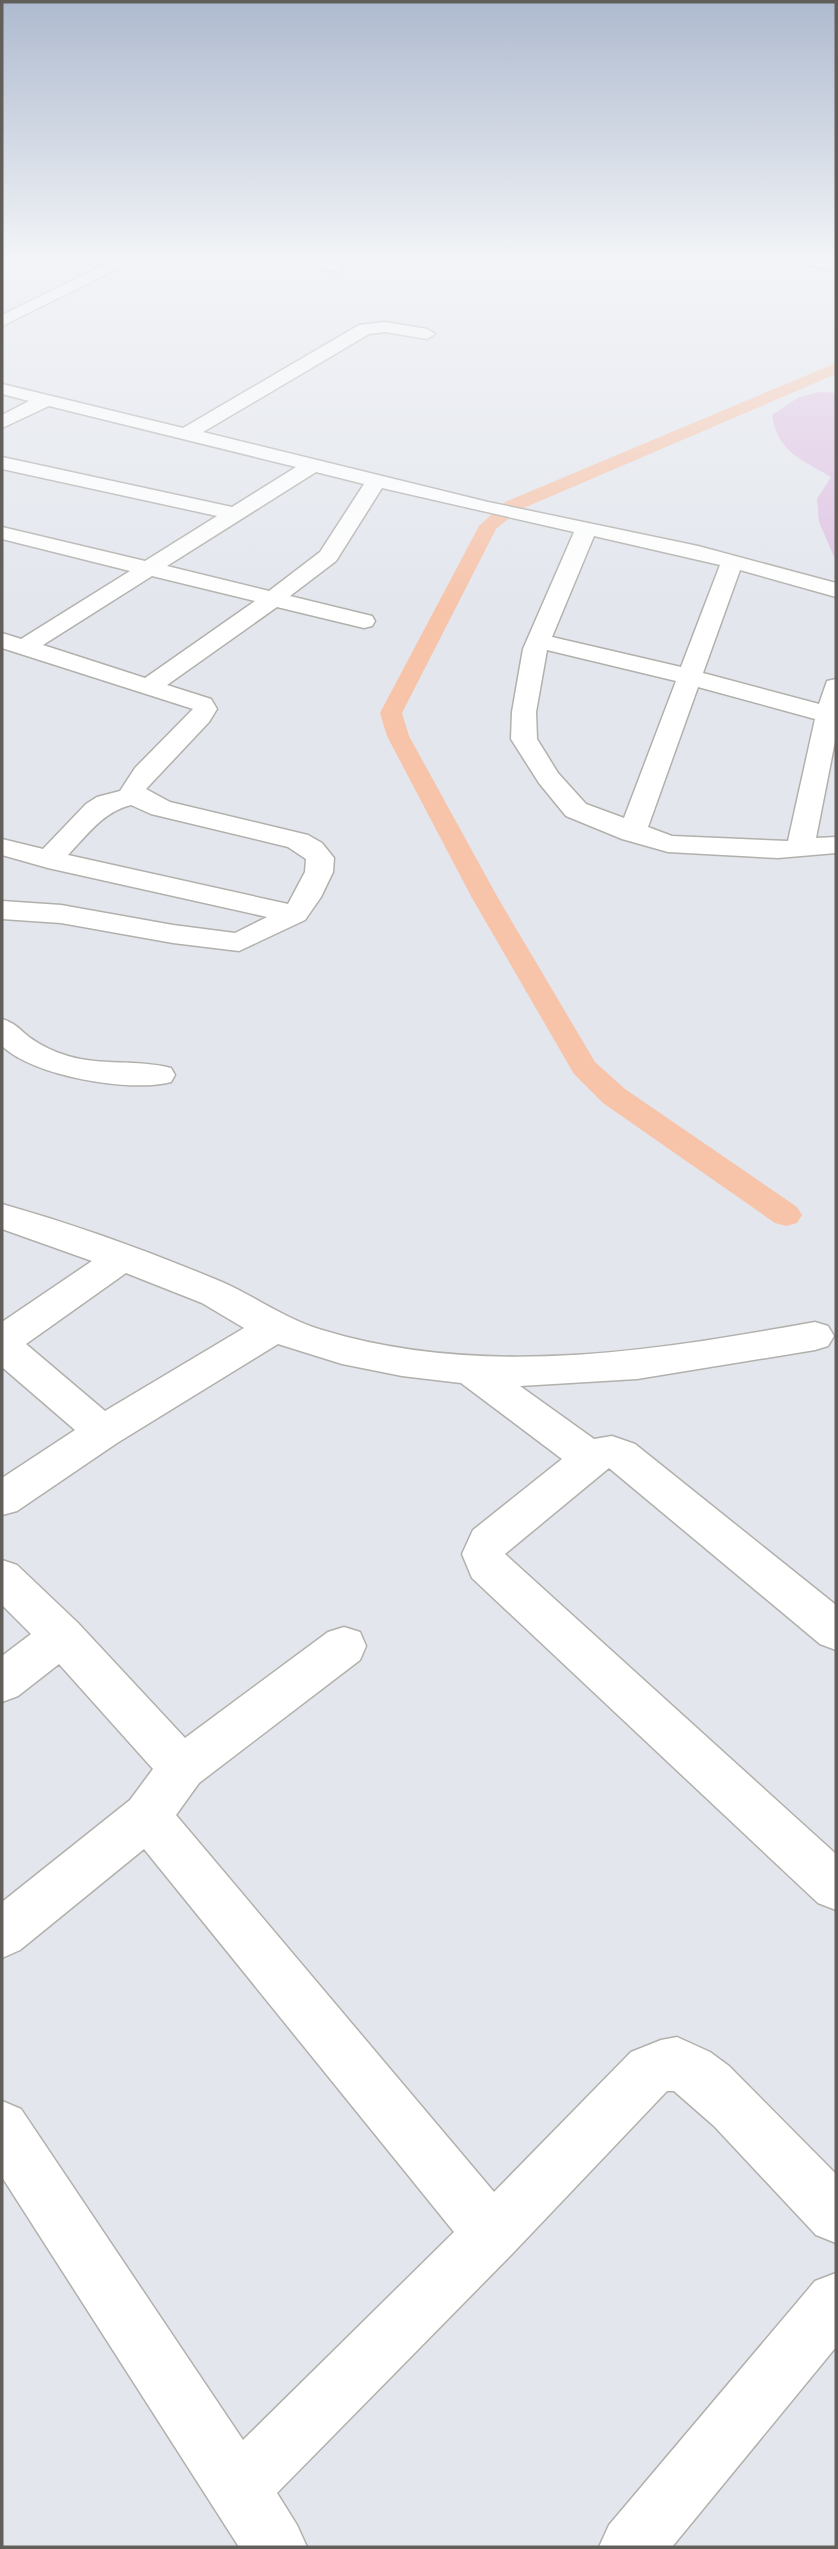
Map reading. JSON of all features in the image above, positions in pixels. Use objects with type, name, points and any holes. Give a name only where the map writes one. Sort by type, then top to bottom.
[{"type":"street","points":[[188,433],[285,376]]},
{"type":"street","points":[[2,389],[488,508],[732,562],[836,590]]},
{"type":"street","points":[[2,422],[48,399]]},
{"type":"street","points":[[2,463],[234,514]]},
{"type":"street","points":[[13,643],[149,568],[313,465]]},
{"type":"street","points":[[148,687],[271,600],[327,556],[376,481]]},
{"type":"street","points":[[586,530],[539,640],[524,712],[524,738],[548,777],[576,810],[632,833],[668,844],[726,849],[800,849],[836,845]]},
{"type":"street","points":[[2,550],[12,535],[364,621]]},
{"type":"street","points":[[632,833],[732,562]]},
{"type":"street","points":[[539,640],[691,677],[832,716]]},
{"type":"street","points":[[13,643],[202,704],[205,709],[144,774],[133,789],[134,796]]},
{"type":"street","points":[[800,849],[832,716],[836,686]]},
{"type":"street","points":[[2,910],[61,914],[234,943],[246,940],[295,914],[319,872],[320,858],[312,849],[298,841],[161,808],[134,796],[106,803],[96,810],[48,860]]},
{"type":"street","points":[[2,848],[295,914]]},
{"type":"street","points":[[2,1029],[30,1054],[62,1066],[159,1075]]},
{"type":"street","points":[[2,1216],[208,1290],[275,1328],[340,1349],[405,1363],[472,1370],[550,1372],[636,1367],[815,1336]]},
{"type":"street","points":[[103,1432],[2,1343],[121,1259]]},
{"type":"street","points":[[2,1499],[103,1432],[275,1328]]},
{"type":"street","points":[[472,1370],[591,1459]]},
{"type":"street","points":[[836,1631],[618,1453],[605,1450],[488,1542],[483,1557],[487,1565],[836,1886]]},
{"type":"street","points":[[2,1578],[62,1636],[182,1768]]},
{"type":"street","points":[[2,1682],[62,1636]]},
{"type":"street","points":[[2,1933],[147,1816],[182,1768],[344,1646]]},
{"type":"street","points":[[147,1816],[492,2234]]},
{"type":"street","points":[[238,2488],[492,2234],[647,2073],[659,2066],[678,2064],[713,2086],[836,2215]]},
{"type":"street","points":[[2,2128],[275,2547]]},
{"type":"street","points":[[631,2547],[836,2302]]},
{"type":"shaded area","points":[[820,392],[836,393],[836,561],[819,522],[817,499],[831,477],[785,447],[775,428],[772,415],[799,397]]},
{"type":"waterway","points":[[786,1215],[614,1096],[584,1068],[485,898],[398,736],[391,713],[488,526],[512,506],[817,376]]}]
